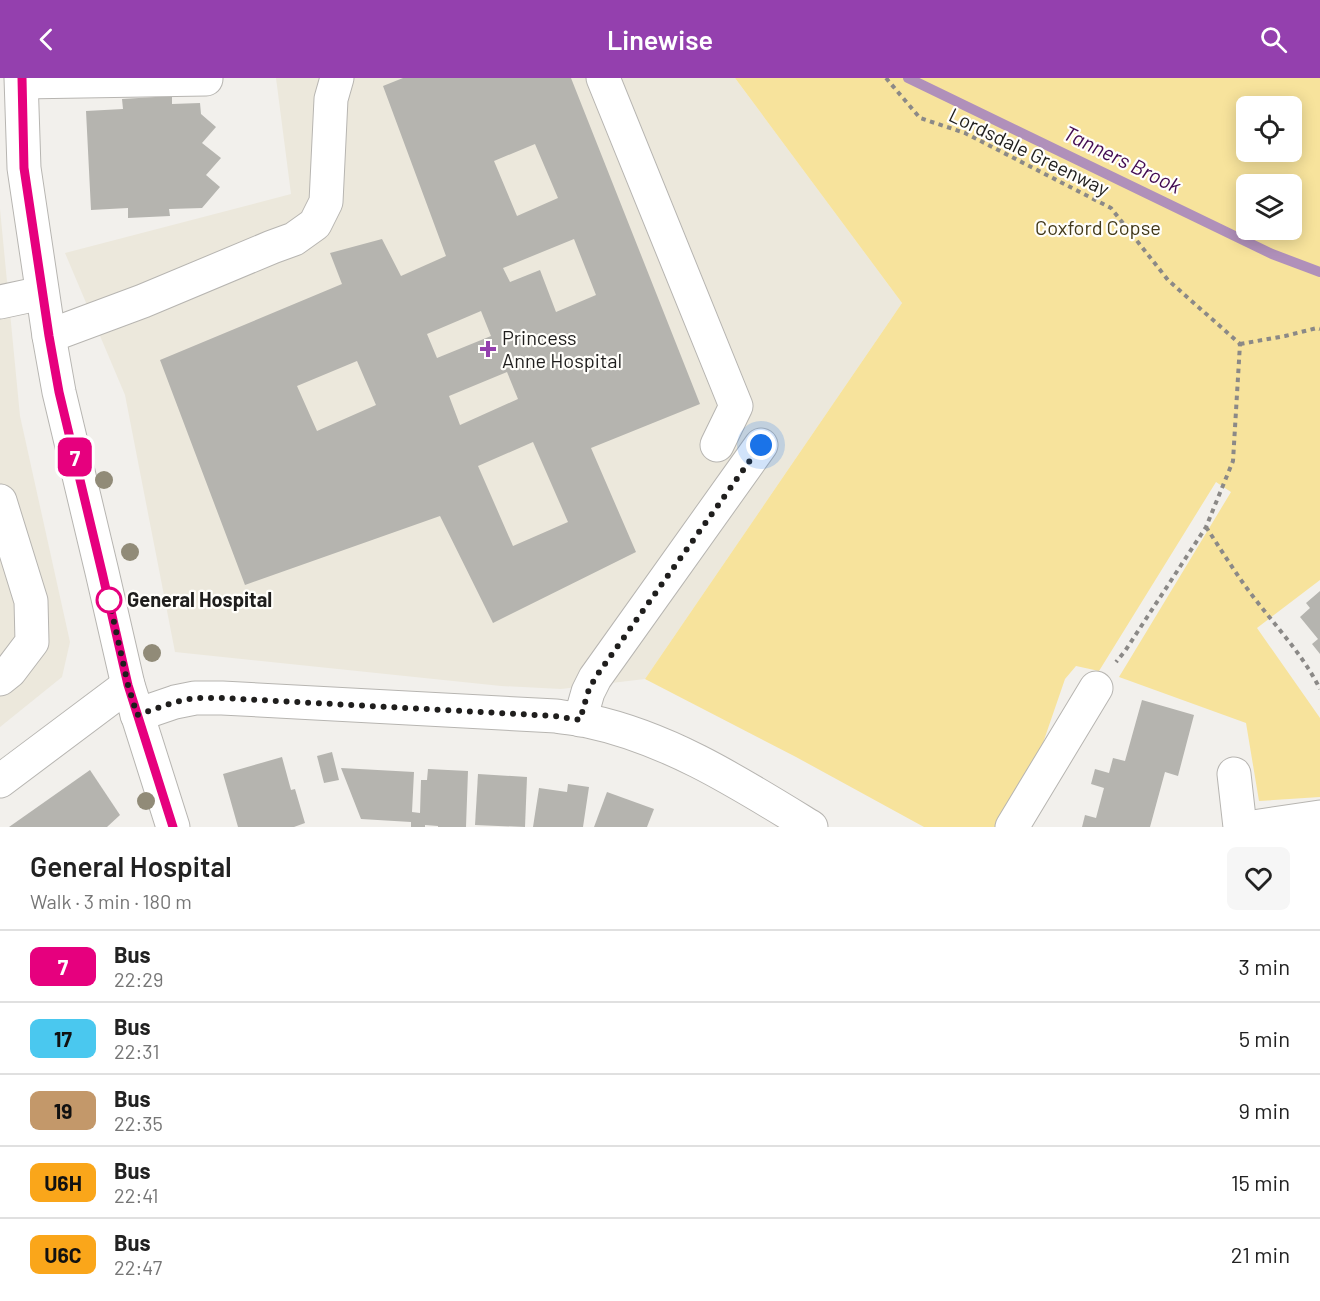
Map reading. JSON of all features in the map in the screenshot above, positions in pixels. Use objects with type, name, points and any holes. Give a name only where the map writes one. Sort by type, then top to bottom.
[{"type":"street","points":[[49,336],[294,240],[315,224],[326,201],[331,99],[337,78]]},
{"type":"street","points":[[603,78],[736,406],[717,445]]},
{"type":"street","points":[[173,827],[132,700],[62,401],[49,336],[24,168],[22,80],[206,79]]},
{"type":"street","points":[[0,302],[42,293]]},
{"type":"street","points":[[580,720],[588,692],[595,678],[761,445]]},
{"type":"street","points":[[0,501],[31,601],[32,642],[10,671],[0,678]]},
{"type":"street","points":[[1012,827],[1096,688]]},
{"type":"street","points":[[0,781],[132,700],[175,702],[195,698],[222,698],[555,716],[619,729],[688,755],[811,827]]},
{"type":"street","points":[[1234,774],[1240,827]]},
{"type":"street","points":[[1253,827],[1320,817]]},
{"type":"path","name":"Lordsdale Greenway","points":[[886,78],[920,118],[964,133],[1111,208],[1168,280],[1240,344]]},
{"type":"path","points":[[1096,688],[1125,651],[1206,527],[1233,461],[1240,344],[1320,329]]},
{"type":"path","points":[[1206,527],[1254,598],[1289,640],[1320,688]]},
{"type":"shaded area","name":"Princess Anne Hospital","points":[[276,78],[735,78],[902,303],[645,679],[561,689],[501,686],[175,652],[125,395],[65,253],[291,194]]},
{"type":"shaded area","points":[[0,209],[20,416],[70,642],[62,677],[0,727]]},
{"type":"green space","name":"Coxford Copse","points":[[735,78],[1320,78],[1320,580],[1257,628],[1320,718],[1320,797],[1259,801],[1246,723],[1119,677],[1231,492],[1216,482],[1099,671],[1076,666],[1065,679],[1033,772],[1000,827],[924,827],[796,757],[645,679],[902,303]]},
{"type":"building","name":"Princess Anne Hospital","points":[[403,78],[571,78],[700,404],[591,448],[636,552],[493,623],[440,516],[245,585],[160,360],[342,284],[330,253],[382,239],[401,276],[446,256],[383,86]],"holes":[[[535,144],[558,198],[517,216],[494,161]],[[574,239],[596,295],[556,312],[540,270],[510,282],[503,268]],[[481,311],[491,336],[437,358],[427,334]],[[357,361],[376,405],[317,431],[297,386]],[[507,372],[518,399],[460,425],[449,396]],[[533,442],[568,522],[513,546],[478,466]]]},
{"type":"building","points":[[172,96],[172,104],[200,103],[201,114],[216,127],[202,143],[221,158],[206,175],[220,187],[202,208],[169,209],[170,216],[128,218],[128,208],[91,210],[86,111],[123,109],[122,99]]},
{"type":"building","points":[[1320,591],[1320,654],[1312,644],[1318,639],[1300,617],[1310,608],[1306,603]]},
{"type":"building","points":[[1142,700],[1194,715],[1178,776],[1165,772],[1150,827],[1082,827],[1085,815],[1096,818],[1104,788],[1091,784],[1095,769],[1109,773],[1113,758],[1125,761]]},
{"type":"building","points":[[332,752],[339,780],[324,783],[317,756]]},
{"type":"building","points":[[282,757],[291,790],[295,789],[305,823],[294,827],[238,827],[223,774]]},
{"type":"building","points":[[341,768],[414,772],[412,812],[420,813],[421,780],[427,780],[428,769],[468,771],[466,827],[425,825],[425,827],[411,827],[411,822],[361,819]]},
{"type":"building","points":[[90,770],[120,815],[107,827],[9,827]]},
{"type":"building","points":[[478,774],[527,777],[525,827],[475,825]]},
{"type":"building","points":[[568,784],[589,787],[583,827],[533,827],[539,788],[567,792]]},
{"type":"building","points":[[607,792],[654,809],[647,827],[594,827]]},
{"type":"waterway","name":"Tanners Brook","points":[[908,78],[1272,254],[1320,272]]},
{"type":"bus line","name":"7","points":[[22,78],[24,168],[59,392],[128,685],[173,827]]},
{"type":"place","name":"Princess Anne Hospital","points":[[488,349]]},
{"type":"place","name":"General Hospital","points":[[109,600]]},
{"type":"route","points":[[109,600],[108,595],[137,715],[195,698],[222,698],[555,716],[580,720],[588,692],[595,678],[761,445]]}]
